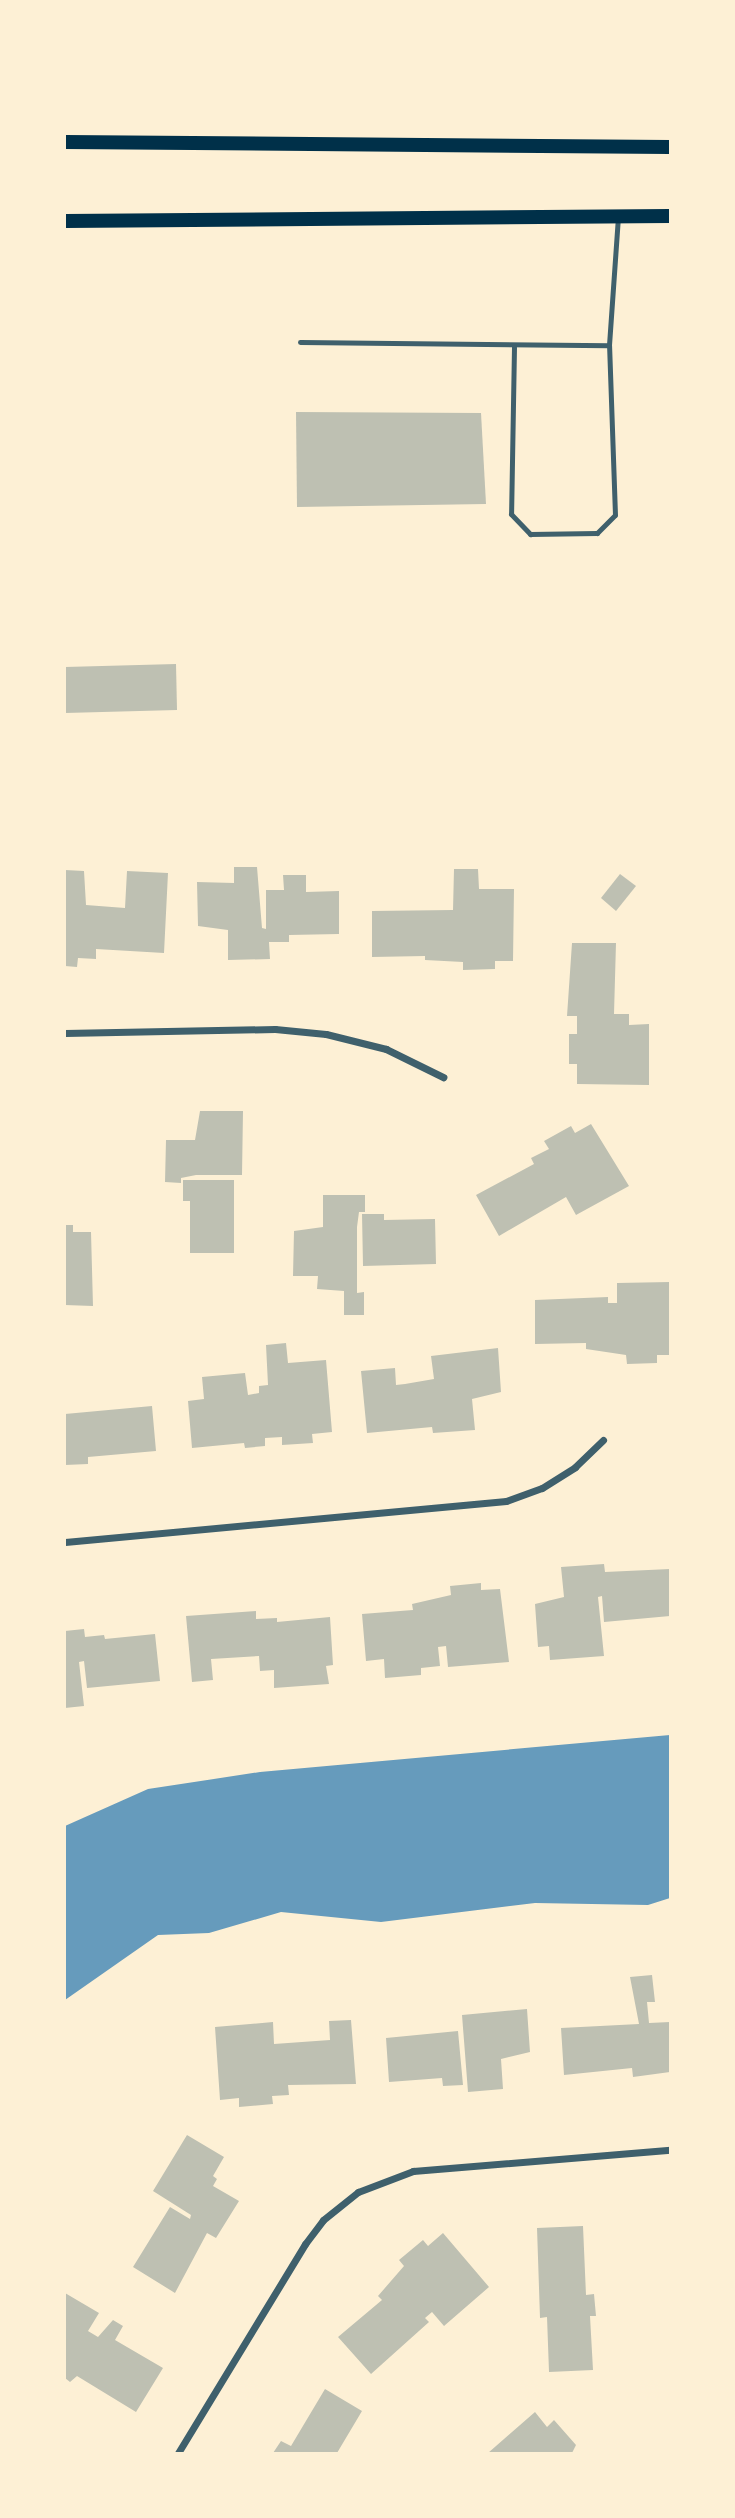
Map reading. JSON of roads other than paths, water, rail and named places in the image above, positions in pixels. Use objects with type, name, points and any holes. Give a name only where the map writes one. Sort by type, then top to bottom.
[{"type":"main road","points":[[65,142],[670,147]]},
{"type":"main road","points":[[65,221],[670,216]]},
{"type":"street","points":[[65,1033],[275,1029],[326,1034],[386,1049],[443,1077]]},
{"type":"street","points":[[65,1542],[506,1500],[542,1488],[575,1468],[603,1440]]},
{"type":"street","points":[[178,2453],[305,2244],[323,2220],[358,2192],[414,2171],[670,2150]]},
{"type":"lane","points":[[514,347],[511,514],[530,534],[597,533],[615,516],[609,345],[618,217]]},
{"type":"lane","points":[[300,342],[514,347],[609,345]]},
{"type":"water","points":[[670,1735],[670,1898],[648,1905],[535,1903],[381,1922],[281,1912],[209,1933],[158,1935],[65,2000],[65,1826],[148,1789],[260,1772]]}]
